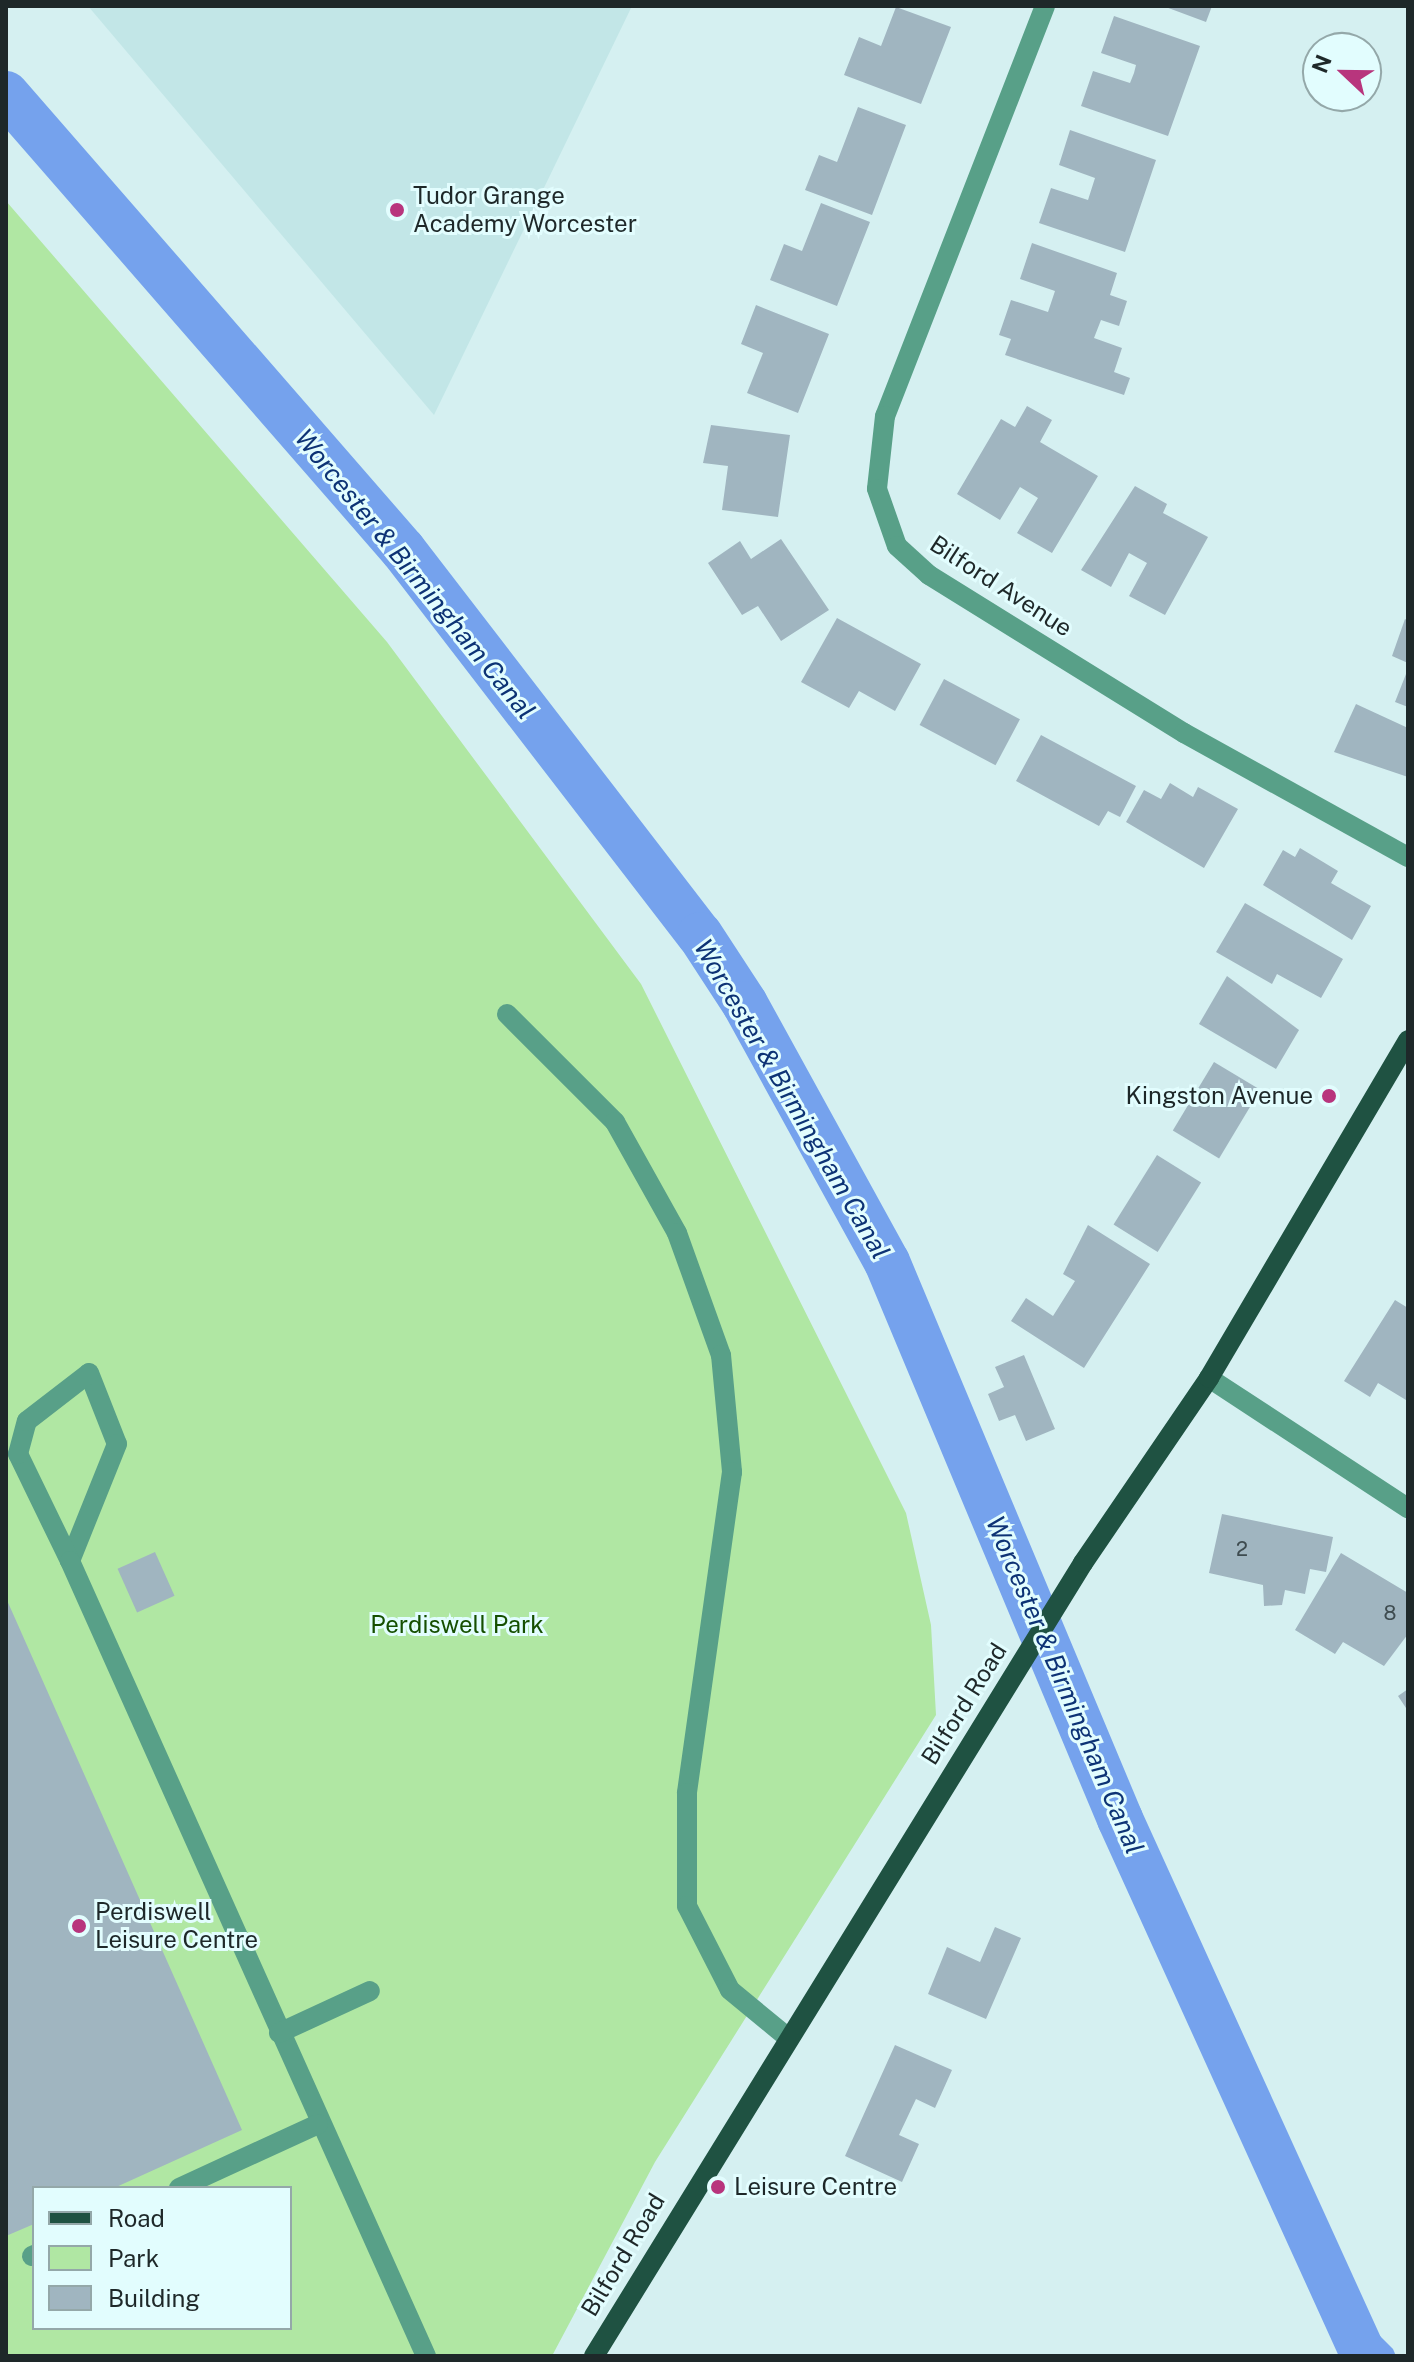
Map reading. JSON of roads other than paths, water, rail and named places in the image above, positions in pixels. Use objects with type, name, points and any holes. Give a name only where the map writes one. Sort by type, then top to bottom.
[{"type":"main road","name":"Bilford Road","points":[[594,2356],[983,1722],[1095,1545],[1209,1378],[1408,1040]]},
{"type":"street","name":"Bilford Avenue","points":[[1045,6],[885,416],[877,489],[897,546],[929,575],[1184,733],[1408,857]]},
{"type":"street","points":[[507,1014],[615,1122],[677,1233],[721,1355],[732,1472],[687,1793],[684,1878],[687,1906],[730,1990],[787,2037]]},
{"type":"street","points":[[70,1561],[117,1444],[89,1373],[27,1421],[18,1454],[70,1561],[318,2124],[426,2356]]},
{"type":"street","points":[[1209,1378],[1408,1508]]},
{"type":"street","points":[[279,2033],[370,1991]]},
{"type":"street","points":[[183,2186],[318,2124]]},
{"type":"water","points":[[1341,2297],[1393,2349],[1396,2356],[1339,2356],[1327,2304]]},
{"type":"waterway","name":"Worcester & Birmingham Canal","points":[[6,94],[403,550],[700,935],[745,1004],[887,1262],[1120,1819],[1364,2356]]},
{"type":"place","name":"Tudor Grange Academy Worcester","points":[[397,210]]},
{"type":"place","name":"Kingston Avenue","points":[[1329,1096]]},
{"type":"place","name":"Perdiswell Leisure Centre","points":[[79,1926]]},
{"type":"place","name":"Leisure Centre","points":[[718,2187]]},
{"type":"park label","name":"Perdiswell Park","points":[[457,1625]]}]
